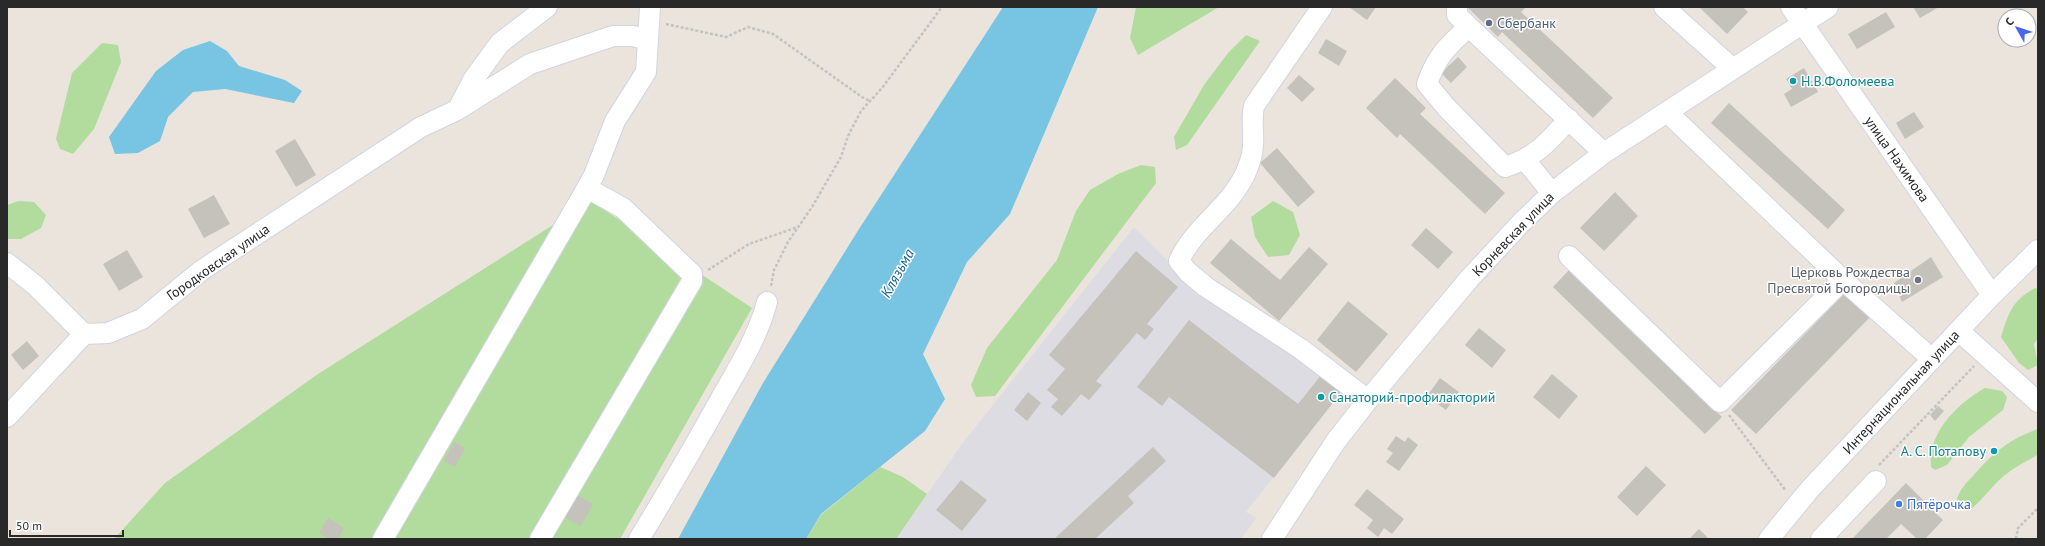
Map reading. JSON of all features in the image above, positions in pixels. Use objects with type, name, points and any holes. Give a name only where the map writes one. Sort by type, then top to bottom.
[{"type":"street","points":[[457,110],[474,80],[500,43],[547,7]]},
{"type":"street","points":[[1322,7],[1254,106],[1251,118],[1253,146],[1245,173],[1228,202],[1185,248],[1179,261],[1188,272],[1206,287],[1301,349],[1368,400]]},
{"type":"street","points":[[1457,7],[1457,15],[1469,27],[1604,152]]},
{"type":"street","points":[[1664,7],[1734,69]]},
{"type":"street","name":"улица Нахимова","points":[[1791,7],[1992,295]]},
{"type":"street","name":"Корневская улица","points":[[1272,539],[1336,442],[1368,400],[1469,280],[1521,222],[1552,193],[1604,152],[1828,7]]},
{"type":"street","points":[[383,539],[585,192],[615,121],[646,72],[649,13]]},
{"type":"street","points":[[1469,27],[1448,45],[1433,67],[1427,84],[1446,107],[1505,167],[1525,160],[1548,143],[1569,119]]},
{"type":"street","name":"Городковская улица","points":[[84,334],[108,333],[142,319],[202,270],[421,127],[457,110],[514,72],[530,64],[613,36],[633,36],[648,40]]},
{"type":"street","points":[[1667,112],[1843,280],[1932,359]]},
{"type":"street","points":[[1525,160],[1552,193]]},
{"type":"street","points":[[540,539],[692,281],[692,274],[623,208],[585,192]]},
{"type":"street","name":"Интернациональная улица","points":[[1769,539],[1810,489],[1992,295],[2038,250]]},
{"type":"street","points":[[1569,256],[1720,402],[1843,280]]},
{"type":"street","points":[[7,263],[36,286],[84,334],[7,417]]},
{"type":"street","points":[[639,539],[685,463],[740,364],[761,324],[767,302]]},
{"type":"street","points":[[1959,331],[2038,402]]},
{"type":"street","points":[[1821,539],[1876,475]]},
{"type":"path","points":[[767,302],[774,270],[788,242],[841,157],[848,136],[861,111],[942,7]]},
{"type":"path","points":[[649,13],[726,37],[748,27],[774,34],[862,97],[870,101]]},
{"type":"path","points":[[704,273],[748,244],[798,227]]},
{"type":"path","points":[[1876,475],[1985,355]]},
{"type":"path","points":[[1720,402],[1791,497]]},
{"type":"path","points":[[2016,539],[2018,528],[2038,508]]},
{"type":"shaded area","points":[[1134,227],[1171,264],[1228,312],[1322,374],[1343,390],[1246,512],[1256,518],[1241,539],[896,539],[962,444]]},
{"type":"green space","points":[[1136,7],[1219,7],[1138,55],[1130,38]]},
{"type":"green space","points":[[1246,35],[1260,41],[1187,145],[1176,150],[1174,137],[1204,85],[1228,53]]},
{"type":"green space","points":[[102,43],[118,45],[121,62],[94,129],[73,154],[60,149],[56,139],[72,73]]},
{"type":"green space","points":[[1141,165],[1155,167],[1156,183],[995,396],[976,397],[971,385],[987,348],[1057,260],[1076,211],[1090,190],[1118,174]]},
{"type":"green space","points":[[19,201],[34,202],[46,215],[41,228],[21,239],[7,239],[7,205]]},
{"type":"green space","points":[[591,201],[752,308],[620,539],[114,539],[165,483],[318,374]]},
{"type":"green space","points":[[1273,201],[1293,212],[1300,235],[1289,255],[1268,257],[1255,237],[1251,217]]},
{"type":"green space","points":[[2035,288],[2038,289],[2038,338],[2034,344],[2038,365],[2028,370],[2019,363],[2001,337],[2012,308],[2021,298]]},
{"type":"green space","points":[[1985,388],[2002,391],[2007,397],[2003,410],[1969,437],[1947,465],[1935,470],[1931,467],[1931,454],[1939,431],[1946,420],[1955,411],[1975,394]]},
{"type":"green space","points":[[2038,429],[2038,454],[2004,476],[1971,509],[1960,503],[1957,499],[1958,495],[1968,481],[1988,460],[2018,437]]},
{"type":"green space","points":[[880,467],[903,477],[927,494],[896,539],[806,539],[821,515]]},
{"type":"water","name":"Клязьма","points":[[1003,7],[1098,7],[1010,214],[967,262],[923,354],[945,399],[925,431],[821,514],[806,539],[678,539],[763,383],[859,229]]},
{"type":"water","points":[[210,41],[227,51],[239,66],[285,80],[302,91],[294,103],[225,89],[193,92],[168,117],[160,141],[138,153],[115,154],[109,137],[156,71],[183,50]]},
{"type":"building","points":[[1349,7],[1376,7],[1367,20]]},
{"type":"building","points":[[1467,7],[1526,7],[1521,12],[1613,98],[1593,118],[1502,32],[1498,37]]},
{"type":"building","points":[[1699,7],[1743,7],[1748,12],[1727,34]]},
{"type":"building","points":[[1913,7],[1939,7],[1920,18]]},
{"type":"building","points":[[1886,12],[1895,27],[1857,49],[1848,34]]},
{"type":"building","points":[[1326,39],[1347,51],[1339,66],[1318,53]]},
{"type":"building","points":[[1458,57],[1467,67],[1451,83],[1441,73]]},
{"type":"building","points":[[1804,68],[1818,92],[1791,107],[1784,94],[1792,89],[1786,79]]},
{"type":"building","points":[[1299,75],[1315,89],[1302,102],[1287,88]]},
{"type":"building","points":[[1395,78],[1426,108],[1420,114],[1505,193],[1485,214],[1400,134],[1397,138],[1366,108]]},
{"type":"building","points":[[1729,103],[1845,210],[1828,229],[1711,123]]},
{"type":"building","points":[[1914,112],[1924,127],[1905,139],[1896,123]]},
{"type":"building","points":[[295,139],[316,175],[296,187],[275,151]]},
{"type":"building","points":[[1277,148],[1315,192],[1298,207],[1260,163]]},
{"type":"building","points":[[1615,192],[1638,216],[1604,251],[1580,228]]},
{"type":"building","points":[[214,195],[230,224],[204,238],[188,209]]},
{"type":"building","points":[[1426,228],[1453,252],[1438,269],[1411,245]]},
{"type":"building","points":[[1231,239],[1280,280],[1309,247],[1328,264],[1279,321],[1210,263]]},
{"type":"building","points":[[127,250],[143,277],[119,291],[103,264]]},
{"type":"building","points":[[1136,251],[1178,287],[1147,324],[1154,329],[1145,340],[1137,333],[1096,381],[1102,385],[1089,400],[1081,394],[1062,416],[1051,407],[1058,399],[1047,390],[1065,369],[1049,355]]},
{"type":"building","name":"Церковь Рождества Пресвятой Богородицы","points":[[1931,257],[1943,277],[1902,302],[1894,283]]},
{"type":"building","points":[[1569,270],[1722,417],[1705,434],[1553,287]]},
{"type":"building","points":[[1846,292],[1871,316],[1756,434],[1731,410]]},
{"type":"building","points":[[1348,301],[1388,334],[1356,372],[1317,340]]},
{"type":"building","points":[[1189,320],[1298,404],[1322,374],[1343,390],[1274,478],[1169,397],[1162,406],[1137,387]]},
{"type":"building","points":[[1479,328],[1506,350],[1492,368],[1465,345]]},
{"type":"building","points":[[27,341],[39,356],[23,370],[11,355]]},
{"type":"building","points":[[1552,374],[1578,396],[1559,419],[1533,397]]},
{"type":"building","points":[[1440,378],[1459,392],[1446,410],[1427,396]]},
{"type":"building","points":[[1028,392],[1041,403],[1027,421],[1014,410]]},
{"type":"building","points":[[1938,406],[1944,411],[1935,421],[1930,415]]},
{"type":"building","points":[[1396,436],[1405,442],[1408,437],[1418,445],[1399,471],[1386,462],[1393,453],[1387,449]]},
{"type":"building","points":[[454,442],[465,448],[455,467],[444,461]]},
{"type":"building","points":[[1153,447],[1166,461],[1128,496],[1134,503],[1095,539],[1054,539]]},
{"type":"building","points":[[1646,466],[1666,485],[1637,516],[1617,497]]},
{"type":"building","points":[[961,480],[987,500],[962,531],[936,510]]},
{"type":"building","points":[[1906,483],[1943,520],[1925,539],[1917,539],[1901,524],[1886,539],[1852,539]]},
{"type":"building","points":[[1367,489],[1404,519],[1392,534],[1384,528],[1378,537],[1367,528],[1373,520],[1354,505]]},
{"type":"building","points":[[577,495],[593,504],[581,526],[565,518]]},
{"type":"building","points":[[328,518],[344,528],[338,539],[330,539],[319,533]]},
{"type":"building","points":[[1699,529],[1709,539],[1689,539]]},
{"type":"place","name":"Сбербанк","points":[[1489,23]]},
{"type":"place","name":"Н.В.Фоломеева","points":[[1793,81]]},
{"type":"place","name":"Церковь Рождества Пресвятой Богородицы","points":[[1918,280]]},
{"type":"place","name":"Санаторий-профилакторий","points":[[1321,397]]},
{"type":"place","name":"А. С. Потапову","points":[[1994,451]]},
{"type":"place","name":"Пятёрочка","points":[[1899,504]]}]
